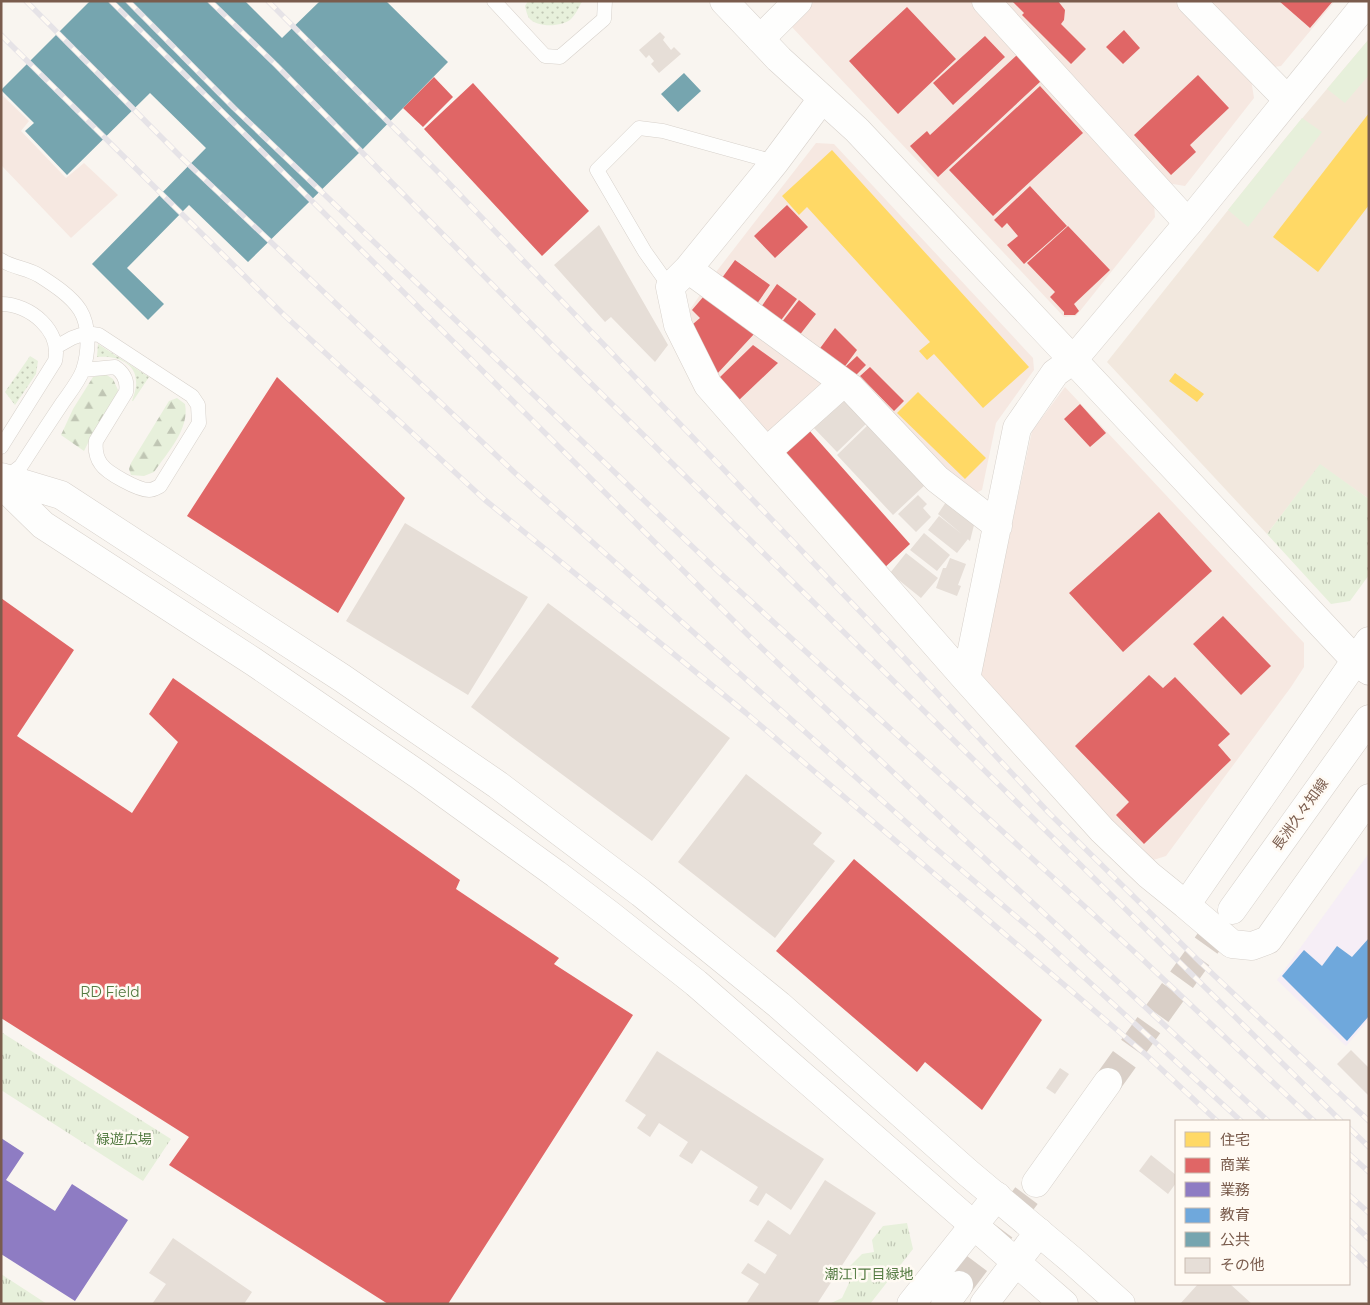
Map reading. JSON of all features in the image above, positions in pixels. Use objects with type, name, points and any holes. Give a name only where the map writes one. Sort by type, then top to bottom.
[{"type":"street","points":[[724,1],[779,59],[864,137],[1073,360],[1364,658],[1186,905]]},
{"type":"street","points":[[760,39],[798,1]]},
{"type":"street","points":[[986,1],[1188,223]]},
{"type":"street","points":[[1191,1],[1287,99]]},
{"type":"street","points":[[966,679],[1017,428],[1055,373],[1073,360],[1188,223],[1368,1]]},
{"type":"street","points":[[822,99],[775,162],[679,278],[678,325],[708,385],[966,679],[1102,830],[1150,875],[1232,944],[1252,946],[1268,940],[1369,798]]},
{"type":"street","points":[[679,278],[851,388],[937,479],[998,526]]},
{"type":"street","points":[[767,451],[843,384]]},
{"type":"street","points":[[1,475],[61,495],[342,678],[498,785],[641,893],[779,1005],[1121,1304]]},
{"type":"street","points":[[1,484],[43,525],[254,662],[402,763],[564,880],[696,983],[1064,1304]]},
{"type":"street","name":"長洲久々知線","points":[[1232,910],[1369,719]]},
{"type":"street","points":[[1036,1183],[1108,1082]]},
{"type":"street","points":[[911,1304],[997,1196]]},
{"type":"street","points":[[984,1304],[1039,1232]]},
{"type":"lane","points":[[494,1],[545,56],[560,58],[604,19],[605,1]]},
{"type":"lane","points":[[679,278],[646,252],[597,170],[639,128],[663,131],[775,162]]},
{"type":"lane","points":[[1,260],[38,274],[64,293],[81,312],[86,325],[87,346],[83,370],[22,466],[12,473],[1,475]]},
{"type":"lane","points":[[1,304],[20,307],[35,316],[45,324],[56,347],[55,361],[1,447]]},
{"type":"lane","points":[[56,347],[86,332],[99,335],[192,396],[198,405],[200,423],[160,486],[154,490],[138,488],[102,466],[96,455],[96,441],[126,392],[127,386],[121,371],[115,367],[83,370]]},
{"type":"shaded area","points":[[815,1],[970,1],[1154,203],[1155,217],[1076,316],[1064,317],[790,25]]},
{"type":"shaded area","points":[[1002,1],[1174,1],[1251,79],[1254,98],[1185,186],[1167,183]]},
{"type":"shaded area","points":[[1202,1],[1335,1],[1281,66],[1267,68]]},
{"type":"shaded area","points":[[1369,39],[1369,499],[1320,465],[1267,534],[1107,362],[1284,140]]},
{"type":"shaded area","points":[[1,94],[29,121],[21,131],[66,178],[84,163],[118,195],[71,238],[1,165]]},
{"type":"shaded area","points":[[816,143],[834,144],[1033,358],[1034,370],[996,423],[982,490],[970,496],[717,282],[716,272]]},
{"type":"shaded area","points":[[702,292],[821,383],[822,393],[777,435],[761,434],[713,380],[687,321],[691,308]]},
{"type":"shaded area","points":[[1065,387],[1304,643],[1304,667],[1291,687],[1166,856],[1147,862],[978,682],[1032,431]]},
{"type":"shaded area","points":[[1369,853],[1369,1019],[1346,1046],[1277,980]]},
{"type":"green space","points":[[528,1],[582,1],[576,13],[567,22],[556,25],[543,25],[529,18],[525,6]]},
{"type":"green space","points":[[1369,39],[1369,75],[1345,103],[1327,89]]},
{"type":"green space","points":[[1302,118],[1322,132],[1248,227],[1228,210]]},
{"type":"green space","points":[[98,344],[149,377],[133,401],[136,384],[135,374],[132,369],[128,364],[116,358],[97,357]]},
{"type":"green space","points":[[30,356],[38,361],[36,374],[15,405],[5,392]]},
{"type":"green space","points":[[105,374],[113,379],[118,390],[84,451],[61,435],[73,409],[93,377]]},
{"type":"green space","points":[[177,398],[185,404],[186,413],[181,431],[171,449],[154,472],[144,476],[131,475],[129,469],[131,463],[169,401]]},
{"type":"green space","points":[[1320,464],[1369,499],[1369,575],[1350,601],[1331,604],[1267,534]]},
{"type":"green space","name":"緑遊広場","points":[[1,1032],[171,1139],[143,1181],[1,1090]]},
{"type":"green space","name":"潮江1丁目緑地","points":[[907,1223],[913,1249],[870,1304],[829,1304],[842,1298],[849,1283],[848,1268],[862,1254],[874,1252],[872,1240],[883,1226]]},
{"type":"green space","points":[[1,1274],[47,1304],[1,1304]]},
{"type":"building: 住宅","points":[[1369,113],[1369,205],[1318,272],[1273,237]]},
{"type":"building: 住宅","points":[[832,150],[1029,367],[983,408],[934,354],[927,360],[919,351],[930,342],[807,207],[799,215],[782,196]]},
{"type":"building: 住宅","points":[[1175,373],[1204,394],[1197,402],[1169,381]]},
{"type":"building: 住宅","points":[[918,392],[986,458],[965,479],[897,413]]},
{"type":"building: 商業","points":[[1012,1],[1058,1],[1065,10],[1064,20],[1061,24],[1086,49],[1071,64],[1022,15],[1024,13]]},
{"type":"building: 商業","points":[[1279,1],[1333,1],[1310,28]]},
{"type":"building: 商業","points":[[907,7],[956,59],[898,114],[849,61]]},
{"type":"building: 商業","points":[[1124,30],[1140,48],[1123,64],[1106,47]]},
{"type":"building: 商業","points":[[985,36],[1005,57],[953,105],[933,83]]},
{"type":"building: 商業","points":[[1017,55],[1041,81],[938,177],[910,146],[927,131],[930,135]]},
{"type":"building: 商業","points":[[1198,75],[1229,108],[1190,145],[1196,152],[1171,175],[1134,135]]},
{"type":"building: 商業","points":[[434,77],[453,97],[423,127],[403,108]]},
{"type":"building: 商業","points":[[473,83],[589,211],[542,256],[424,129]]},
{"type":"building: 商業","points":[[1040,86],[1083,133],[993,216],[949,170]]},
{"type":"building: 商業","points":[[1030,186],[1067,226],[1024,264],[1007,245],[1018,236],[1007,223],[1002,228],[994,220]]},
{"type":"building: 商業","points":[[787,205],[808,227],[775,258],[754,236]]},
{"type":"building: 商業","points":[[1068,226],[1110,270],[1074,304],[1079,311],[1075,315],[1064,315],[1064,312],[1050,297],[1055,292],[1027,263]]},
{"type":"building: 商業","points":[[735,260],[770,285],[754,308],[719,282]]},
{"type":"building: 商業","points":[[777,284],[797,299],[776,327],[757,313]]},
{"type":"building: 商業","points":[[704,296],[755,333],[717,374],[711,369],[693,324],[700,318],[692,310]]},
{"type":"building: 商業","points":[[799,300],[816,314],[795,341],[778,327]]},
{"type":"building: 商業","points":[[835,328],[857,350],[843,369],[815,355]]},
{"type":"building: 商業","points":[[753,345],[778,363],[738,401],[719,378]]},
{"type":"building: 商業","points":[[857,356],[866,365],[852,379],[843,369]]},
{"type":"building: 商業","points":[[870,367],[904,401],[894,411],[860,376]]},
{"type":"building: 商業","points":[[277,377],[405,498],[338,613],[187,516]]},
{"type":"building: 商業","points":[[1080,404],[1106,433],[1090,447],[1064,419]]},
{"type":"building: 商業","points":[[808,429],[910,544],[882,570],[779,454]]},
{"type":"building: 商業","points":[[1159,512],[1212,571],[1123,652],[1069,593]]},
{"type":"building: 商業","points":[[1,598],[74,650],[17,736],[132,813],[178,742],[149,714],[173,678],[460,880],[456,889],[559,958],[554,964],[633,1015],[448,1304],[388,1304],[169,1165],[189,1137],[1,1018]]},
{"type":"building: 商業","points":[[1223,616],[1271,666],[1241,695],[1193,644]]},
{"type":"building: 商業","points":[[1149,675],[1163,688],[1175,677],[1230,734],[1218,745],[1231,760],[1144,844],[1116,815],[1129,802],[1075,746]]},
{"type":"building: 商業","points":[[854,859],[1042,1020],[982,1110],[925,1062],[917,1072],[776,951]]},
{"type":"building: 業務","points":[[1,1138],[24,1153],[6,1180],[55,1211],[72,1184],[128,1220],[75,1301],[1,1254]]},
{"type":"building: 教育","points":[[1369,938],[1369,1016],[1347,1041],[1282,976],[1304,950],[1322,966],[1337,946],[1352,957]]},
{"type":"building: 公共","points":[[90,1],[245,1],[282,38],[320,1],[386,1],[448,62],[248,262],[189,205],[127,268],[164,304],[148,320],[92,264],[206,148],[150,93],[67,175],[25,131],[34,123],[1,90]]},
{"type":"building: 公共","points":[[684,73],[701,91],[678,112],[661,94]]},
{"type":"building: その他","points":[[660,32],[665,37],[663,40],[671,50],[674,47],[681,54],[659,73],[651,64],[654,61],[649,55],[646,58],[639,50]]},
{"type":"building: その他","points":[[599,225],[668,345],[655,362],[611,317],[605,322],[554,265]]},
{"type":"building: その他","points":[[841,397],[866,424],[837,452],[811,425]]},
{"type":"building: その他","points":[[868,425],[925,485],[893,515],[837,455]]},
{"type":"building: その他","points":[[918,495],[927,504],[923,508],[931,517],[916,532],[898,514]]},
{"type":"building: その他","points":[[948,499],[975,521],[970,541],[938,514]]},
{"type":"building: その他","points":[[939,516],[968,539],[957,553],[928,530]]},
{"type":"building: その他","points":[[405,523],[528,597],[468,695],[346,621]]},
{"type":"building: その他","points":[[924,533],[950,555],[937,571],[910,550]]},
{"type":"building: その他","points":[[906,553],[938,578],[921,598],[890,573]]},
{"type":"building: その他","points":[[950,558],[966,564],[958,585],[961,586],[957,596],[936,588],[943,568],[946,568]]},
{"type":"building: その他","points":[[548,603],[730,738],[652,841],[471,707]]},
{"type":"building: その他","points":[[746,774],[822,833],[813,844],[835,861],[775,938],[678,862]]},
{"type":"building: その他","points":[[1351,1050],[1369,1068],[1369,1096],[1337,1064]]},
{"type":"building: その他","points":[[657,1051],[824,1159],[791,1210],[766,1193],[758,1206],[749,1201],[758,1187],[701,1150],[692,1164],[679,1156],[688,1142],[659,1123],[650,1137],[637,1128],[646,1115],[625,1101]]},
{"type":"building: その他","points":[[1060,1068],[1069,1074],[1055,1094],[1046,1088]]},
{"type":"building: その他","points":[[1151,1155],[1175,1174],[1175,1184],[1168,1194],[1139,1171]]},
{"type":"building: その他","points":[[825,1180],[876,1213],[817,1304],[746,1304],[759,1284],[741,1273],[748,1263],[765,1274],[777,1255],[754,1241],[768,1220],[790,1235]]},
{"type":"building: その他","points":[[173,1238],[252,1292],[244,1304],[152,1304],[166,1284],[149,1273]]},
{"type":"building: その他","points":[[1197,1285],[1231,1285],[1252,1304],[1180,1304]]},
{"type":"tunnel","points":[[1108,1082],[1231,911]]},
{"type":"tunnel","points":[[959,1285],[1036,1183]]},
{"type":"railway","points":[[26,1],[181,157],[515,473],[933,846],[1038,935],[1240,1120]]},
{"type":"railway","points":[[111,1],[748,635],[952,828],[1267,1120]]},
{"type":"railway","points":[[128,1],[234,108],[720,573],[1140,957],[1313,1120]]},
{"type":"railway","points":[[210,1],[276,65],[555,348],[1340,1120]]},
{"type":"railway","points":[[268,1],[441,175],[897,650],[1049,813],[1201,963],[1369,1121]]},
{"type":"railway","points":[[1,35],[284,315],[485,500],[746,713],[1144,1053],[1216,1120]]},
{"type":"railway","points":[[1350,1129],[1369,1147]]},
{"type":"railway","points":[[1350,1155],[1369,1172]]},
{"type":"railway","points":[[1350,1196],[1369,1213]]},
{"type":"railway","points":[[1350,1221],[1369,1239]]},
{"type":"railway","points":[[1350,1248],[1369,1266]]},
{"type":"park label","name":"RD Field","points":[[110,992]]}]
